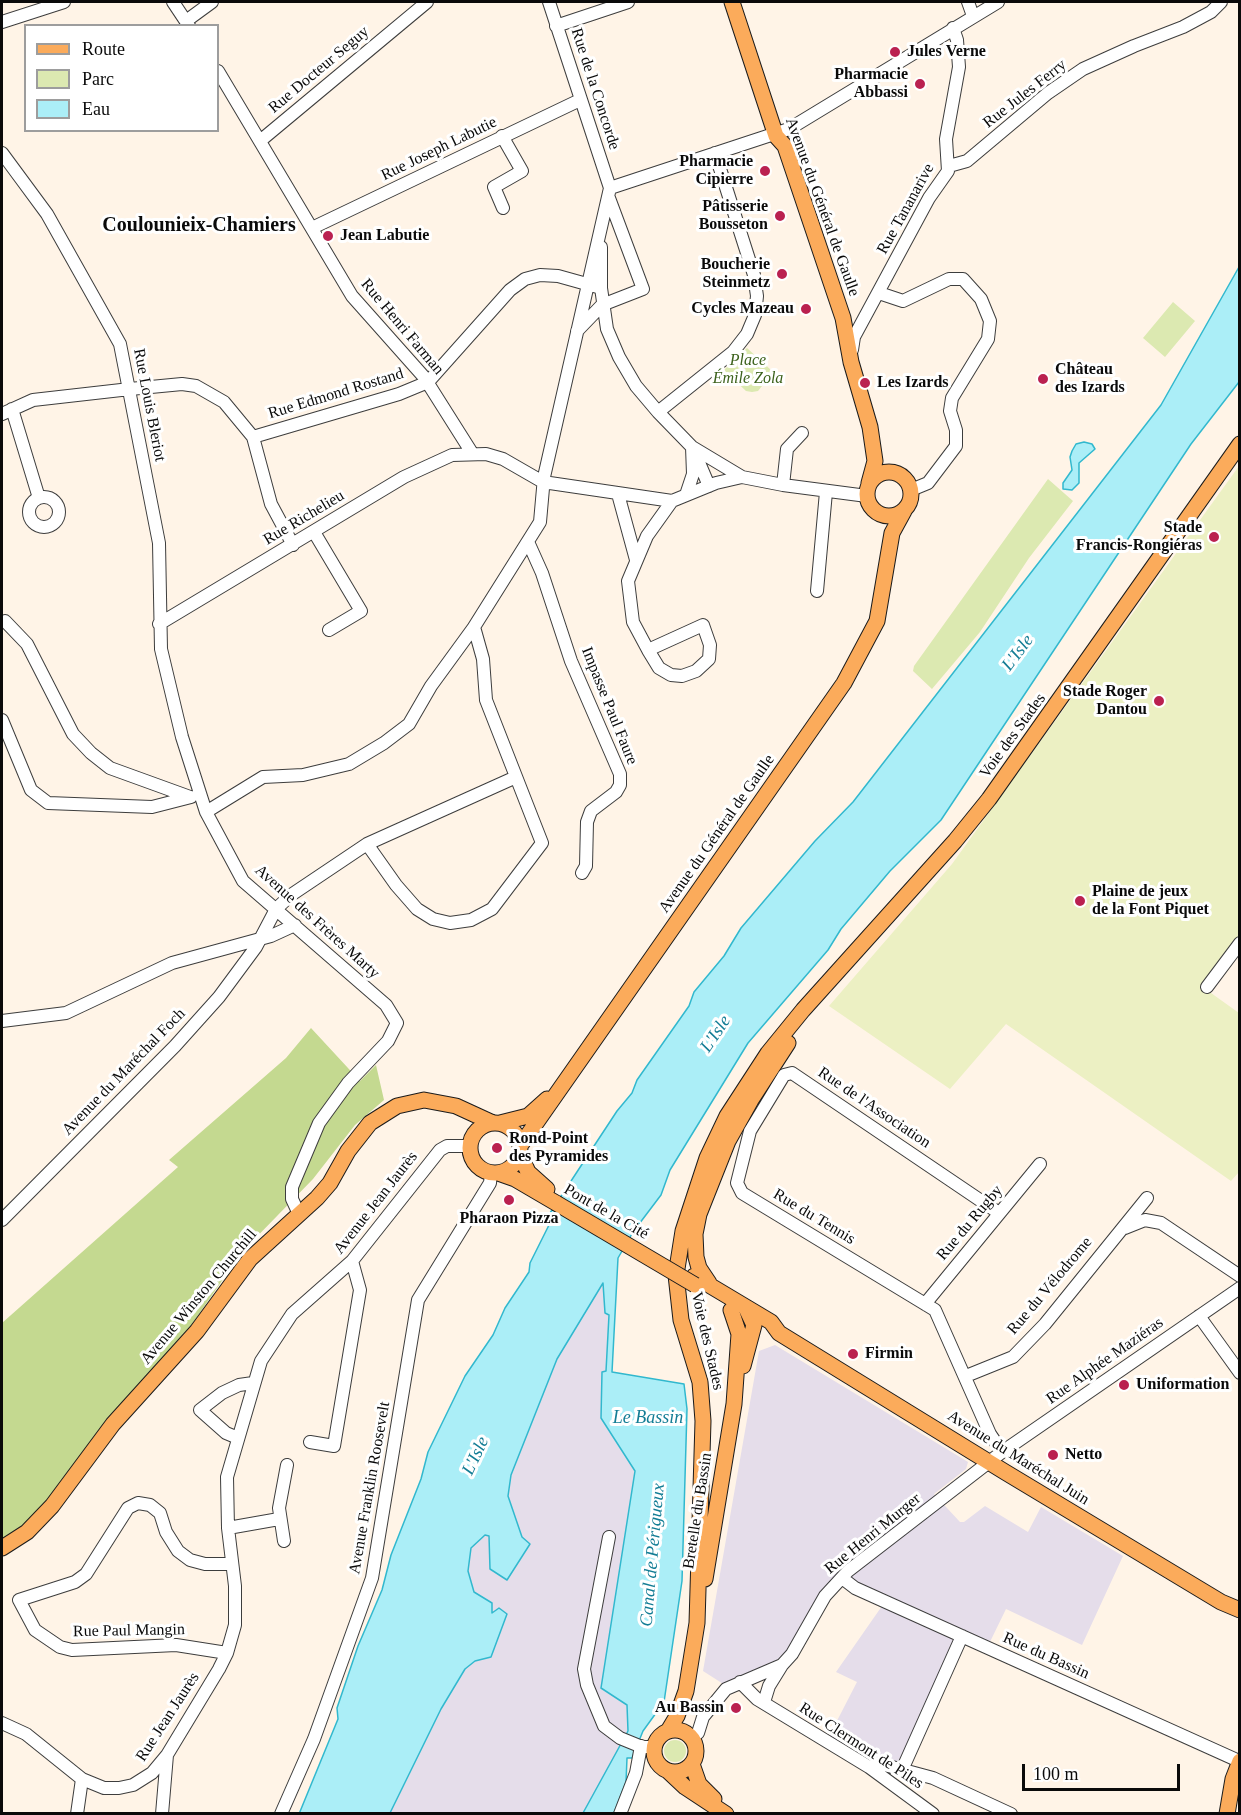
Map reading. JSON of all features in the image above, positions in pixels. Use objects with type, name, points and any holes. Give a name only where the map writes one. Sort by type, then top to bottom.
[{"type":"main road","name":"Avenue du Général de Gaulle","points":[[732,2],[776,136],[777,149],[851,362]]},
{"type":"main road","points":[[851,362],[870,427],[875,461],[868,489],[873,510],[892,517],[904,511],[910,501],[911,490],[906,479],[896,473],[870,427]]},
{"type":"main road","name":"Voie des Stades","points":[[668,1731],[677,1716],[686,1691],[697,1623],[703,1410],[700,1383],[683,1326],[676,1275],[683,1231],[707,1158],[741,1092],[788,1028],[955,841],[1006,776],[1239,444]]},
{"type":"main road","points":[[868,489],[881,473],[896,473]]},
{"type":"main road","name":"Avenue du Général de Gaulle","points":[[873,510],[881,532],[883,591]]},
{"type":"main road","name":"Avenue du Général de Gaulle","points":[[520,1150],[560,1087],[844,682],[870,638],[877,621],[892,533],[904,511]]},
{"type":"main road","name":"Voie des Stades","points":[[713,1288],[699,1269],[695,1234],[701,1207],[720,1158],[751,1100],[776,1061],[861,947]]},
{"type":"main road","name":"Avenue du Général de Gaulle","points":[[496,1123],[528,1116],[560,1087]]},
{"type":"main road","name":"Avenue Winston Churchill","points":[[2,1548],[27,1532],[52,1506],[114,1424],[197,1331],[250,1259],[330,1183],[348,1151],[370,1123],[397,1106],[424,1100],[456,1106],[496,1123]]},
{"type":"main road","points":[[440,1102],[454,1110],[471,1130],[470,1153],[478,1166],[494,1173],[512,1167],[520,1150],[514,1131],[496,1123],[480,1128],[471,1142]]},
{"type":"main road","name":"Pont de la Cité","points":[[520,1150],[532,1177],[558,1200]]},
{"type":"main road","name":"Pont de la Cité","points":[[494,1173],[511,1177],[558,1200],[694,1280]]},
{"type":"main road","name":"Avenue du Maréchal Juin","points":[[694,1280],[713,1288],[771,1322],[766,1330]]},
{"type":"main road","name":"Avenue du Maréchal Juin","points":[[694,1280],[731,1310],[995,1457],[1221,1602],[1239,1610]]},
{"type":"main road","points":[[745,1338],[766,1330],[746,1308]]},
{"type":"main road","name":"Bretelle du Bassin","points":[[697,1623],[745,1338],[731,1310]]},
{"type":"main road","name":"Voie des Stades","points":[[686,1691],[690,1736]]},
{"type":"main road","points":[[668,1771],[681,1771],[692,1764],[697,1754],[690,1736],[680,1730],[668,1731],[645,1746],[658,1763],[685,1787],[722,1812]]},
{"type":"main road","points":[[1227,1814],[1230,1791],[1239,1761]]},
{"type":"main road","points":[[692,1764],[699,1784],[722,1812]]},
{"type":"street","points":[[2,22],[64,2]]},
{"type":"street","points":[[173,2],[188,23],[212,2]]},
{"type":"street","name":"Rue Docteur Seguy","points":[[260,141],[427,2]]},
{"type":"street","name":"Rue de la Concorde","points":[[549,2],[609,192],[643,289],[602,305]]},
{"type":"street","points":[[556,26],[628,2]]},
{"type":"street","points":[[968,2],[973,16]]},
{"type":"street","points":[[206,812],[263,777],[303,775],[349,764],[384,743],[409,724],[431,686],[474,627],[529,544],[540,522],[543,482],[609,192],[715,153],[776,136],[998,2]]},
{"type":"street","name":"Rue Jules Ferry","points":[[949,166],[968,161],[1048,93],[1083,69],[1134,45],[1183,27],[1211,12],[1221,2]]},
{"type":"street","name":"Rue Tananarive","points":[[851,362],[854,337],[929,198],[943,181],[949,166],[946,139],[959,67],[957,40],[953,28]]},
{"type":"street","name":"Rue Henri Farman","points":[[219,73],[362,310],[428,382],[472,453]]},
{"type":"street","name":"Rue Joseph Labutie","points":[[312,228],[580,100]]},
{"type":"street","points":[[502,136],[522,171],[494,187],[503,208]]},
{"type":"street","points":[[658,412],[733,352],[747,334],[755,315],[757,296],[754,275],[715,153]]},
{"type":"street","name":"Rue Louis Bleriot","points":[[4,160],[47,214],[120,344],[159,543],[159,624]]},
{"type":"street","points":[[602,229],[601,288],[607,329],[619,357],[636,386],[692,447],[742,477],[826,492],[868,489]]},
{"type":"street","name":"Rue Edmond Rostand","points":[[253,437],[399,394],[428,382],[516,284],[540,276],[558,276],[587,282],[601,288]]},
{"type":"street","points":[[879,293],[903,301],[949,279],[963,279],[986,308],[990,321],[990,332],[983,348],[952,398],[950,411],[956,430],[956,446],[928,483],[911,490]]},
{"type":"street","points":[[577,331],[602,305]]},
{"type":"street","points":[[39,498],[7,412],[33,400],[182,384],[196,386],[224,402],[253,437],[271,504],[292,545]]},
{"type":"street","points":[[783,485],[787,450],[802,433]]},
{"type":"street","points":[[692,447],[709,486]]},
{"type":"street","points":[[686,495],[693,474],[692,447]]},
{"type":"street","points":[[472,453],[503,459],[543,482],[672,501],[709,486],[742,477]]},
{"type":"street","name":"Rue Richelieu","points":[[159,624],[436,460],[452,455],[472,453]]},
{"type":"street","points":[[817,591],[826,492]]},
{"type":"street","points":[[618,494],[636,560]]},
{"type":"street","points":[[648,650],[703,625],[710,645],[709,659],[696,671],[682,676],[671,675],[659,668],[648,650],[633,622],[628,582],[647,536],[672,501]]},
{"type":"street","points":[[314,532],[361,611],[329,630]]},
{"type":"street","name":"Impasse Paul Faure","points":[[529,544],[542,573],[571,661],[620,774],[620,785],[615,792],[591,811],[587,822],[586,866],[582,873]]},
{"type":"street","points":[[5,621],[27,644],[73,734],[91,753],[110,768],[195,796]]},
{"type":"street","name":"Avenue des Frères Marty","points":[[159,624],[161,649],[195,796],[243,881],[386,1005],[397,1023],[388,1041],[348,1083],[319,1124],[292,1187],[292,1199],[299,1214]]},
{"type":"street","points":[[367,844],[396,885],[417,909],[433,919],[450,923],[471,920],[492,909],[541,848],[541,837],[486,700],[483,659],[474,627]]},
{"type":"street","points":[[2,720],[31,790],[48,803],[152,807],[195,796]]},
{"type":"street","points":[[276,909],[291,894],[367,844],[516,777]]},
{"type":"street","name":"Avenue du Maréchal Foch","points":[[2,1220],[174,1046],[219,997],[261,939],[276,909]]},
{"type":"street","points":[[2,1021],[66,1013],[164,966],[261,939],[295,925]]},
{"type":"street","points":[[1207,987],[1239,943]]},
{"type":"street","name":"Rue de l'Association","points":[[750,1131],[784,1075],[792,1073],[999,1213]]},
{"type":"street","name":"Rue du Tennis","points":[[750,1131],[737,1182],[742,1193],[925,1304]]},
{"type":"street","name":"Avenue Jean Jaurès","points":[[227,1653],[235,1624],[235,1586],[228,1528],[227,1477],[261,1360],[281,1328],[352,1261],[440,1149],[471,1142]]},
{"type":"street","name":"Rue du Rugby","points":[[925,1304],[1040,1164]]},
{"type":"street","name":"Avenue Franklin Roosevelt","points":[[281,1814],[314,1739],[372,1578],[418,1300],[494,1173]]},
{"type":"street","name":"Rue du Vélodrome","points":[[966,1376],[1013,1357],[1045,1324],[1147,1198]]},
{"type":"street","points":[[1122,1230],[1145,1220],[1161,1223],[1239,1276]]},
{"type":"street","points":[[310,1442],[334,1446],[360,1290],[352,1261]]},
{"type":"street","name":"Rue Alphée Maziéras","points":[[995,1457],[1239,1288]]},
{"type":"street","points":[[925,1304],[935,1310],[966,1376],[990,1434],[995,1457]]},
{"type":"street","points":[[1199,1316],[1239,1373]]},
{"type":"street","points":[[237,1438],[226,1433],[200,1410],[222,1393],[238,1385],[253,1383]]},
{"type":"street","name":"Rue Henri Murger","points":[[768,1703],[782,1665],[792,1654],[825,1596],[842,1578],[995,1457]]},
{"type":"street","points":[[284,1541],[279,1519],[288,1465]]},
{"type":"street","name":"Rue Paul Mangin","points":[[227,1653],[176,1645],[72,1650],[60,1647],[35,1630],[20,1600],[75,1582],[86,1574],[128,1508],[138,1503],[150,1505],[160,1513],[166,1532],[178,1551],[190,1560],[205,1564],[232,1564]]},
{"type":"street","points":[[228,1528],[279,1519]]},
{"type":"street","points":[[609,1536],[584,1669],[587,1685],[604,1726],[620,1738],[645,1746],[620,1814]]},
{"type":"street","name":"Rue du Bassin","points":[[842,1578],[855,1588],[1239,1761]]},
{"type":"street","points":[[902,1770],[962,1636]]},
{"type":"street","name":"Rue Jean Jaurès","points":[[2,1723],[26,1734],[82,1779],[104,1788],[133,1785],[152,1773],[167,1755],[227,1653]]},
{"type":"street","points":[[690,1736],[698,1733],[703,1717],[717,1697],[726,1689],[782,1665]]},
{"type":"street","points":[[753,1676],[768,1703]]},
{"type":"street","name":"Rue Clermont de Piles","points":[[740,1682],[757,1699],[768,1703],[869,1767],[933,1814]]},
{"type":"street","points":[[162,1814],[167,1755]]},
{"type":"street","points":[[869,1767],[881,1764],[933,1778],[1005,1812]]},
{"type":"street","points":[[77,1814],[82,1779]]},
{"type":"shaded area","points":[[603,1282],[605,1313],[609,1314],[606,1372],[602,1372],[601,1418],[635,1471],[601,1688],[627,1705],[628,1731],[583,1813],[390,1814],[441,1709],[465,1669],[475,1661],[505,1621],[492,1613],[491,1603],[474,1592],[468,1571],[471,1548],[485,1535],[490,1536],[490,1569],[507,1580],[530,1544],[522,1537],[508,1495],[511,1475],[557,1359]]},
{"type":"shaded area","points":[[775,1345],[968,1462],[966,1469],[934,1494],[960,1522],[964,1522],[985,1506],[1028,1532],[1041,1507],[1123,1556],[1082,1645],[1006,1609],[987,1648],[962,1635],[900,1773],[824,1746],[857,1682],[836,1672],[882,1606],[840,1581],[784,1660],[728,1687],[703,1671],[759,1351]]},
{"type":"green space","points":[[1173,302],[1195,321],[1165,357],[1143,338]]},
{"type":"green space","name":"Place Émile Zola","points":[[747,348],[771,370],[770,376],[758,391],[746,391],[724,370]]},
{"type":"green space","name":"Plaine de jeux de la Font Piquet","points":[[1239,466],[1239,938],[1204,988],[1239,1013],[1239,1172],[1231,1181],[1006,1024],[950,1089],[829,1006],[952,864]]},
{"type":"green space","points":[[1048,479],[1073,501],[1029,558],[980,632],[932,689],[913,671],[914,666]]},
{"type":"green space","points":[[311,1028],[360,1081],[376,1065],[384,1100],[355,1125],[313,1179],[242,1252],[192,1324],[105,1424],[46,1505],[23,1527],[2,1539],[2,1323],[178,1167],[169,1160],[286,1058]]},
{"type":"green space","points":[[675,1740],[683,1743],[686,1751],[683,1759],[675,1762],[667,1759],[664,1751],[667,1743]]},
{"type":"water","points":[[1239,267],[1239,382],[1191,444],[941,820],[890,871],[841,929],[828,950],[748,1043],[670,1170],[661,1195],[633,1232],[618,1258],[612,1372],[684,1384],[687,1409],[682,1581],[664,1702],[643,1731],[632,1758],[627,1758],[626,1782],[614,1813],[583,1813],[628,1731],[627,1705],[601,1688],[635,1471],[601,1418],[602,1372],[606,1371],[609,1315],[605,1313],[603,1283],[557,1359],[511,1475],[508,1496],[522,1537],[530,1544],[507,1580],[490,1569],[489,1536],[485,1535],[471,1548],[468,1571],[474,1592],[492,1603],[492,1613],[499,1608],[507,1614],[491,1657],[475,1661],[465,1669],[441,1709],[390,1813],[299,1814],[338,1719],[337,1708],[358,1646],[382,1590],[391,1555],[421,1479],[428,1452],[465,1376],[493,1335],[505,1308],[529,1272],[530,1263],[550,1223],[546,1220],[550,1213],[617,1111],[632,1093],[637,1080],[689,1006],[694,992],[724,956],[741,928],[815,841],[853,802],[1161,405]]},
{"type":"water","points":[[1084,442],[1092,444],[1095,449],[1079,463],[1079,483],[1072,490],[1063,489],[1063,483],[1072,470],[1070,457],[1072,451],[1076,444]]},
{"type":"place","name":"Jules Verne","points":[[895,52]]},
{"type":"place","name":"Pharmacie Abbassi","points":[[920,84]]},
{"type":"place","name":"Pharmacie Cipierre","points":[[765,171]]},
{"type":"place","name":"Pâtisserie Bousseton","points":[[780,216]]},
{"type":"place","name":"Jean Labutie","points":[[328,236]]},
{"type":"place","name":"Boucherie Steinmetz","points":[[782,274]]},
{"type":"place","name":"Cycles Mazeau","points":[[806,309]]},
{"type":"place","name":"Château des Izards","points":[[1043,379]]},
{"type":"place","name":"Les Izards","points":[[865,383]]},
{"type":"place","name":"Stade Francis-Rongiéras","points":[[1214,537]]},
{"type":"place","name":"Stade Roger Dantou","points":[[1159,701]]},
{"type":"place","name":"Plaine de jeux de la Font Piquet","points":[[1080,901]]},
{"type":"place","name":"Rond-Point des Pyramides","points":[[497,1148]]},
{"type":"place","name":"Pharaon Pizza","points":[[509,1200]]},
{"type":"place","name":"Firmin","points":[[853,1354]]},
{"type":"place","name":"Uniformation","points":[[1124,1385]]},
{"type":"place","name":"Netto","points":[[1053,1455]]},
{"type":"place","name":"Au Bassin","points":[[736,1708]]},
{"type":"district","name":"Coulounieix-Chamiers","points":[[199,226]]},
{"type":"water label","name":"L'Isle","points":[[1018,653]]},
{"type":"water label","name":"L'Isle","points":[[716,1034]]},
{"type":"water label","name":"Le Bassin","points":[[648,1418]]},
{"type":"water label","name":"L'Isle","points":[[476,1456]]},
{"type":"water label","name":"Canal de Périgueux","points":[[653,1555]]}]
